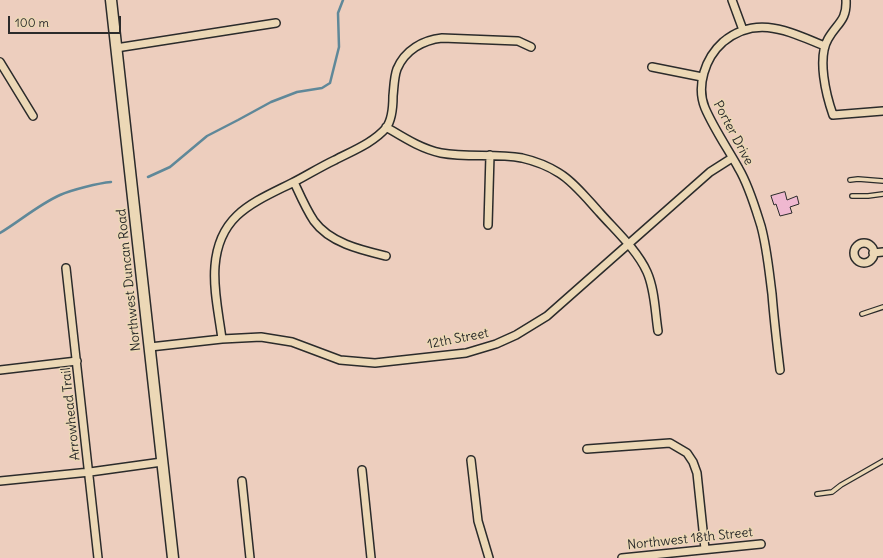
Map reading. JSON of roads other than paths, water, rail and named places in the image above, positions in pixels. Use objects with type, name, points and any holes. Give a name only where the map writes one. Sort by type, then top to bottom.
[{"type":"street","name":"Northwest Duncan Road","points":[[111,0],[173,558]]},
{"type":"street","points":[[732,0],[743,30]]},
{"type":"street","points":[[846,0],[845,12],[842,20],[828,38],[823,56],[823,66],[829,104],[833,115],[883,110]]},
{"type":"street","points":[[116,48],[276,24]]},
{"type":"street","name":"Porter Drive","points":[[780,370],[765,242],[749,192],[740,170],[705,108],[702,93],[702,77],[706,65],[719,46],[731,36],[743,30],[761,26],[770,27],[780,29],[825,46]]},
{"type":"street","points":[[222,339],[215,266],[221,238],[235,217],[259,199],[369,142],[386,127],[391,115],[394,81],[398,68],[412,50],[421,43],[431,39],[442,38],[518,41],[531,47]]},
{"type":"street","points":[[0,62],[33,116]]},
{"type":"street","points":[[652,67],[702,77]]},
{"type":"street","points":[[386,127],[409,141],[440,153],[508,156],[533,161],[560,173],[580,192],[628,245],[643,265],[650,281],[658,332]]},
{"type":"street","points":[[488,225],[490,155]]},
{"type":"street","name":"12th Street","points":[[150,347],[244,337],[274,339],[292,342],[340,360],[369,363],[466,353],[500,343],[547,316],[710,172],[732,158]]},
{"type":"street","points":[[294,182],[304,205],[314,222],[325,232],[336,240],[350,246],[386,256]]},
{"type":"street","points":[[873,253],[883,252]]},
{"type":"street","name":"Arrowhead Trail","points":[[66,268],[90,472],[98,558]]},
{"type":"street","points":[[0,370],[77,361]]},
{"type":"street","points":[[587,449],[666,443],[674,445],[687,453],[693,462],[697,473],[705,549]]},
{"type":"street","points":[[471,460],[478,521],[489,558]]},
{"type":"street","points":[[0,482],[162,462]]},
{"type":"street","points":[[362,470],[371,558]]},
{"type":"street","points":[[242,481],[250,558]]},
{"type":"street","name":"Northwest 18th Street","points":[[622,558],[760,544]]},
{"type":"lane","points":[[850,180],[858,179],[883,181]]},
{"type":"lane","points":[[852,196],[883,194]]},
{"type":"lane","points":[[862,314],[883,307]]},
{"type":"lane","points":[[817,494],[832,492],[841,484],[883,461]]},
{"type":"waterway","points":[[148,177],[170,167],[207,136],[271,102],[297,92],[322,88],[330,83],[339,47],[338,13],[343,0]]},
{"type":"waterway","points":[[0,233],[44,203],[60,195],[85,187],[111,182]]}]
